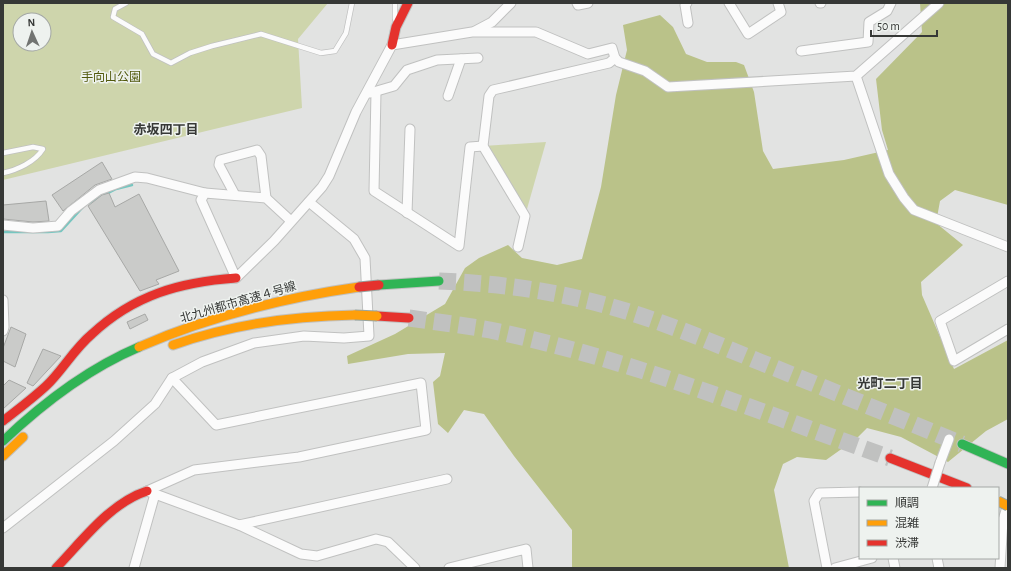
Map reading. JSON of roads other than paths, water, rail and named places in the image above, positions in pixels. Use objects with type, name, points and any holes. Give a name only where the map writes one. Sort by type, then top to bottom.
[{"type":"main road","points":[[392,44],[396,27],[408,3]]},
{"type":"main road","points":[[3,421],[46,386],[91,334],[123,308],[148,296],[180,286],[207,280],[236,278]]},
{"type":"main road","name":"北九州都市高速４号線","points":[[3,441],[41,407],[67,387],[122,355],[172,333],[221,316],[271,303],[330,291],[379,285],[439,282]]},
{"type":"main road","points":[[230,305],[271,303]]},
{"type":"main road","name":"北九州都市高速４号線","points":[[164,348],[213,332],[266,320],[321,315],[409,318]]},
{"type":"main road","points":[[67,387],[95,358]]},
{"type":"main road","points":[[3,456],[30,431]]},
{"type":"main road","points":[[962,444],[1008,464]]},
{"type":"main road","points":[[890,458],[964,487]]},
{"type":"main road","points":[[58,567],[116,507],[132,496],[151,492]]},
{"type":"street","points":[[472,32],[492,22],[511,3]]},
{"type":"street","points":[[577,3],[578,5],[588,3]]},
{"type":"street","points":[[687,3],[684,5],[688,23]]},
{"type":"street","points":[[729,3],[748,34],[781,12],[778,3]]},
{"type":"street","points":[[801,50],[868,42],[869,22],[887,12],[892,3]]},
{"type":"street","points":[[205,193],[201,200],[236,278],[264,252],[322,187],[329,176],[365,95],[392,44],[472,32],[536,32],[588,54],[612,48],[615,58],[619,62],[645,71],[668,87],[856,76],[939,3]]},
{"type":"street","points":[[365,95],[394,86],[407,70],[437,60],[478,58]]},
{"type":"street","points":[[518,248],[525,216],[483,146],[489,96],[493,90],[609,63],[615,58]]},
{"type":"street","points":[[448,96],[461,59]]},
{"type":"street","points":[[856,76],[889,174],[914,210],[1008,247]]},
{"type":"street","points":[[376,92],[374,191],[459,246],[470,147],[483,146]]},
{"type":"street","points":[[407,213],[410,129]]},
{"type":"street","points":[[235,195],[219,164],[220,160],[257,150],[261,156],[266,198]]},
{"type":"street","points":[[3,225],[34,228],[58,226],[71,211],[99,190],[135,177],[147,178],[205,193],[266,198],[291,221]]},
{"type":"street","points":[[3,528],[114,441],[149,410],[155,404],[172,378],[202,362],[254,343],[304,336],[344,338],[369,336],[365,258],[354,239],[309,202]]},
{"type":"street","points":[[1008,281],[940,321],[954,361],[1008,329]]},
{"type":"street","points":[[3,300],[3,331]]},
{"type":"street","points":[[151,492],[194,470],[299,457],[426,430],[421,383],[216,425],[172,378]]},
{"type":"street","points":[[932,487],[949,439]]},
{"type":"street","points":[[239,525],[447,479]]},
{"type":"street","points":[[151,492],[239,525],[301,554],[317,556],[376,539],[388,542],[415,568]]},
{"type":"street","points":[[134,568],[151,492]]},
{"type":"street","points":[[827,568],[814,501],[819,493],[859,492]]},
{"type":"street","points":[[1000,568],[1008,505]]},
{"type":"street","points":[[449,568],[526,549],[528,568]]},
{"type":"street","points":[[834,568],[868,559]]},
{"type":"lane","points":[[126,3],[115,9],[113,17],[142,34],[153,54],[171,64],[190,53],[261,34],[321,53],[335,51],[346,33],[352,3]]},
{"type":"lane","points":[[395,3],[396,27]]},
{"type":"lane","points":[[3,153],[33,147],[43,149],[38,157],[11,171],[3,173]]},
{"type":"waterway","points":[[89,203],[116,189],[132,185]]},
{"type":"waterway","points":[[3,232],[61,231],[83,207]]},
{"type":"tunnel","points":[[439,281],[475,283],[528,289],[581,299],[627,311],[694,335],[962,444]]},
{"type":"tunnel","points":[[409,318],[490,330],[592,355],[642,370],[742,404],[890,458]]},
{"type":"district","name":"赤坂四丁目","points":[[166,129]]},
{"type":"district","name":"光町二丁目","points":[[890,383]]},
{"type":"park label","name":"手向山公園","points":[[111,77]]}]
